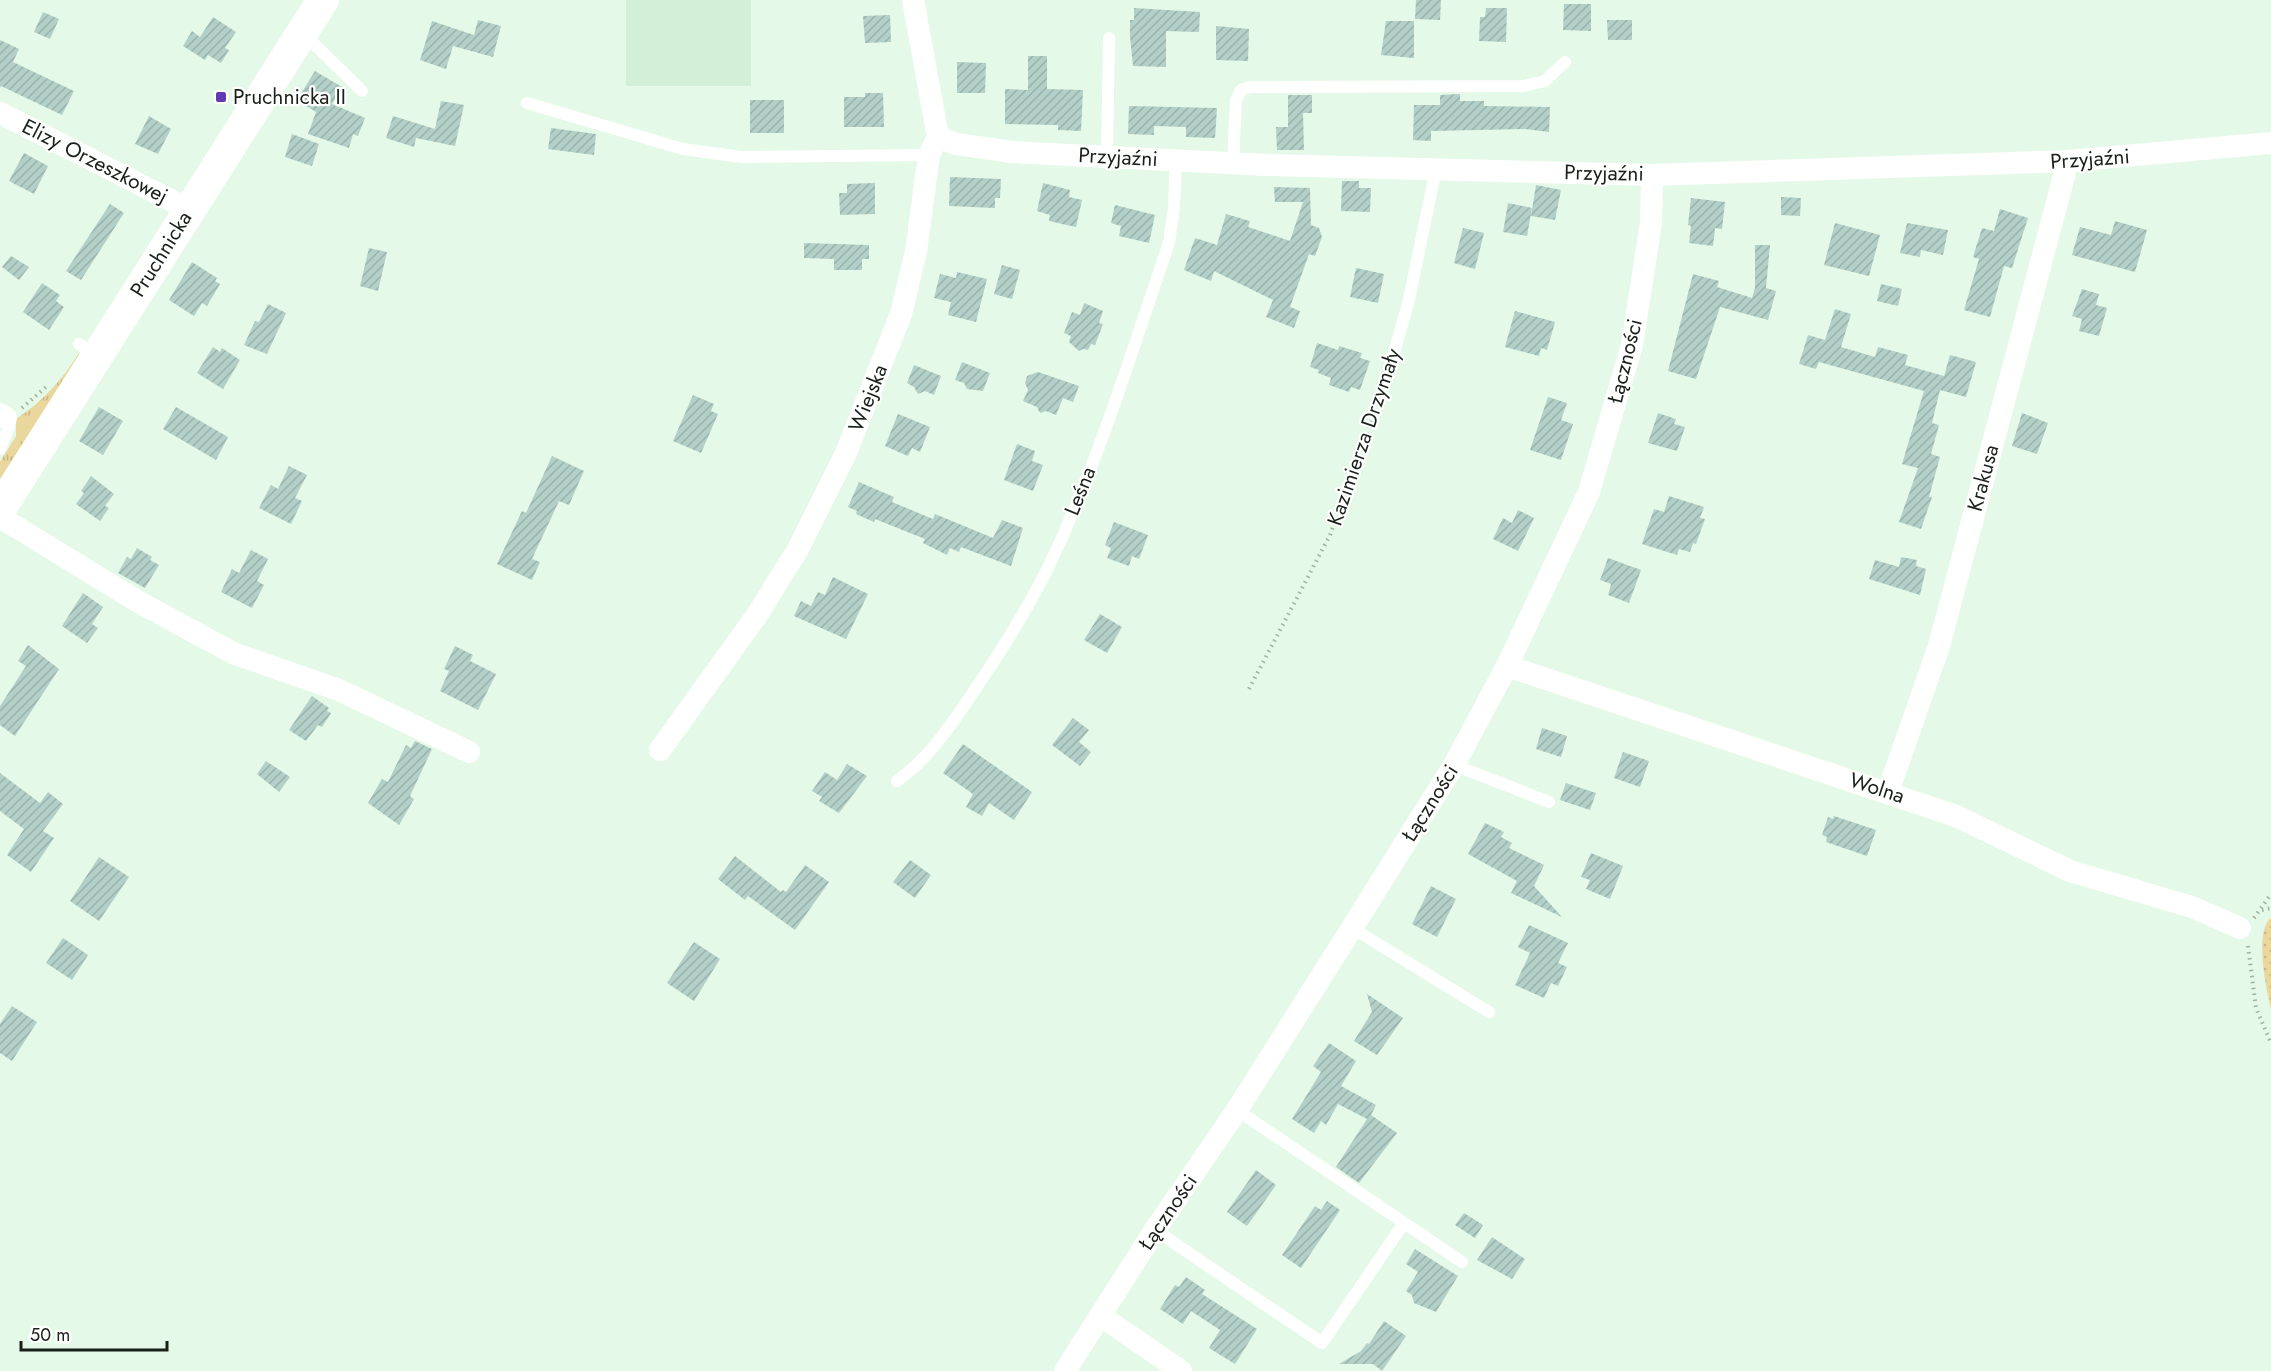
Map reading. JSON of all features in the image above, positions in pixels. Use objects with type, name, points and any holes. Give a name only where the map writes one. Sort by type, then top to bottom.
[{"type":"main road","name":"Pruchnicka","points":[[0,509],[88,350],[190,210],[323,0]]},
{"type":"street","name":"Wiejska","points":[[660,750],[757,615],[798,549],[846,453],[901,314],[916,251],[934,146],[913,0]]},
{"type":"street","name":"Elizy Orzeszkowej","points":[[0,113],[190,210]]},
{"type":"street","name":"Przyjaźni","points":[[934,146],[956,144],[1013,152],[1233,163],[1652,175],[2068,161],[2271,143]]},
{"type":"street","name":"Krakusa","points":[[1888,792],[1939,646],[2068,161]]},
{"type":"street","name":"Łączności","points":[[1065,1371],[1155,1230],[1237,1110],[1352,928],[1454,765],[1507,666],[1589,492],[1632,345],[1651,223],[1652,175]]},
{"type":"street","points":[[0,517],[137,601],[233,652],[339,690],[469,752]]},
{"type":"street","name":"Wolna","points":[[1507,666],[1956,816],[2070,871],[2192,907],[2240,928]]},
{"type":"street","points":[[1101,1316],[1181,1371]]},
{"type":"lane","points":[[302,33],[362,91]]},
{"type":"lane","points":[[1107,156],[1108,38]]},
{"type":"lane","points":[[1233,163],[1236,100],[1241,90],[1250,87],[1524,86],[1545,81],[1565,62]]},
{"type":"lane","points":[[527,103],[683,149],[741,157],[934,146]]},
{"type":"lane","name":"Leśna","points":[[897,781],[913,769],[946,733],[993,662],[1054,556],[1089,471],[1169,243],[1174,207],[1176,160]]},
{"type":"lane","name":"Kazimierza Drzymały","points":[[1393,356],[1408,304],[1436,169]]},
{"type":"lane","points":[[0,448],[9,427],[3,416]]},
{"type":"lane","points":[[1454,765],[1549,802]]},
{"type":"lane","points":[[1352,928],[1489,1012]]},
{"type":"lane","points":[[1237,1110],[1462,1262]]},
{"type":"lane","points":[[1155,1230],[1322,1343],[1404,1223]]},
{"type":"path","name":"Kazimierza Drzymały","points":[[1250,689],[1330,535],[1363,448],[1393,356]]},
{"type":"path","points":[[3,416],[22,408],[52,381]]},
{"type":"path","points":[[2271,894],[2262,910],[2240,928],[2247,942],[2256,1008],[2271,1043]]},
{"type":"path","points":[[2262,910],[2271,908]]},
{"type":"shaded area","points":[[626,0],[751,0],[751,86],[626,86]]},
{"type":"green space","points":[[79,353],[82,358],[0,487],[0,462],[16,436],[16,419],[51,389]]},
{"type":"green space","points":[[2271,918],[2271,1009],[2264,975],[2262,947],[2266,925]]},
{"type":"building","points":[[1416,0],[1441,0],[1440,20],[1415,19]]},
{"type":"building","points":[[1564,4],[1591,4],[1591,31],[1563,30]]},
{"type":"building","points":[[1134,8],[1200,12],[1199,32],[1166,31],[1166,67],[1133,66],[1130,20],[1134,20]]},
{"type":"building","points":[[1486,8],[1507,8],[1506,42],[1479,41],[1480,17],[1485,17]]},
{"type":"building","points":[[43,12],[59,19],[50,39],[34,32]]},
{"type":"building","points":[[890,15],[891,42],[865,43],[863,16]]},
{"type":"building","points":[[213,17],[236,32],[225,48],[229,50],[221,63],[208,55],[205,60],[183,46],[192,31],[200,37]]},
{"type":"building","points":[[478,20],[501,26],[493,57],[453,46],[446,69],[420,60],[432,21],[474,35]]},
{"type":"building","points":[[1607,20],[1632,20],[1632,40],[1608,40]]},
{"type":"building","points":[[1386,21],[1414,21],[1414,58],[1381,55]]},
{"type":"building","points":[[1216,26],[1249,29],[1248,61],[1216,60]]},
{"type":"building","points":[[0,40],[19,49],[13,62],[74,91],[62,115],[1,86],[0,88]]},
{"type":"building","points":[[1028,56],[1047,56],[1047,89],[1083,90],[1081,131],[1058,130],[1058,125],[1005,124],[1005,89],[1028,90]]},
{"type":"building","points":[[957,62],[986,63],[985,93],[957,93]]},
{"type":"building","points":[[315,71],[342,87],[332,104],[365,118],[358,136],[353,134],[349,148],[308,134],[316,112],[297,100]]},
{"type":"building","points":[[865,93],[883,93],[884,127],[844,127],[844,97],[865,97]]},
{"type":"building","points":[[1460,94],[1460,101],[1484,101],[1484,106],[1550,107],[1549,132],[1525,129],[1431,131],[1431,141],[1413,140],[1414,105],[1440,105],[1440,95]]},
{"type":"building","points":[[1288,95],[1312,95],[1312,113],[1303,113],[1304,150],[1277,150],[1276,127],[1288,127]]},
{"type":"building","points":[[750,100],[784,100],[784,133],[750,133]]},
{"type":"building","points":[[441,101],[464,105],[455,146],[416,138],[414,147],[386,138],[393,116],[435,129]]},
{"type":"building","points":[[1129,106],[1217,108],[1215,138],[1186,137],[1186,127],[1154,126],[1154,135],[1128,134]]},
{"type":"building","points":[[149,116],[171,129],[158,154],[135,144]]},
{"type":"building","points":[[551,128],[596,134],[594,155],[548,149]]},
{"type":"building","points":[[292,134],[319,144],[312,166],[285,157]]},
{"type":"building","points":[[24,153],[48,166],[34,194],[9,181]]},
{"type":"building","points":[[950,177],[1001,179],[1000,198],[995,198],[995,208],[949,206]]},
{"type":"building","points":[[1342,181],[1359,181],[1359,188],[1371,188],[1370,212],[1341,211]]},
{"type":"building","points":[[875,183],[875,214],[840,215],[839,193],[847,193],[847,184]]},
{"type":"building","points":[[1043,183],[1070,190],[1069,197],[1082,200],[1076,227],[1049,221],[1050,215],[1037,211]]},
{"type":"building","points":[[1536,185],[1561,190],[1555,220],[1531,216]]},
{"type":"building","points":[[1274,187],[1310,188],[1311,225],[1319,228],[1322,237],[1315,256],[1309,254],[1290,307],[1300,311],[1294,328],[1266,317],[1273,300],[1214,271],[1211,281],[1184,270],[1195,238],[1217,245],[1226,214],[1250,221],[1248,227],[1290,241],[1303,202],[1275,202]]},
{"type":"building","points":[[1781,197],[1801,198],[1800,216],[1781,215]]},
{"type":"building","points":[[1691,198],[1725,202],[1722,229],[1715,228],[1713,246],[1689,243]]},
{"type":"building","points":[[1508,203],[1532,208],[1527,236],[1503,232]]},
{"type":"building","points":[[110,204],[124,213],[81,280],[66,271]]},
{"type":"building","points":[[1115,205],[1155,215],[1149,243],[1119,236],[1121,226],[1111,223]]},
{"type":"building","points":[[2000,209],[2028,218],[2012,268],[2004,266],[1990,317],[1964,310],[1979,259],[1973,257],[1982,228],[1994,231]]},
{"type":"building","points":[[2115,221],[2147,230],[2135,272],[2072,255],[2080,227],[2111,235]]},
{"type":"building","points":[[1835,223],[1880,235],[1869,276],[1824,265]]},
{"type":"building","points":[[1907,223],[1948,230],[1943,255],[1921,250],[1920,257],[1900,253]]},
{"type":"building","points":[[1463,228],[1484,233],[1475,269],[1454,263]]},
{"type":"building","points":[[804,243],[869,245],[869,259],[862,259],[862,270],[834,270],[834,259],[804,258]]},
{"type":"building","points":[[1755,245],[1770,245],[1766,288],[1776,291],[1768,320],[1720,307],[1696,379],[1668,371],[1693,274],[1719,281],[1717,287],[1752,298],[1755,288]]},
{"type":"building","points":[[369,248],[387,252],[378,291],[360,286]]},
{"type":"building","points":[[11,256],[29,267],[19,280],[2,267]]},
{"type":"building","points":[[192,262],[217,278],[215,281],[220,284],[207,306],[202,303],[194,316],[169,300]]},
{"type":"building","points":[[1002,265],[1020,270],[1012,299],[994,294]]},
{"type":"building","points":[[1356,268],[1384,274],[1378,303],[1350,297]]},
{"type":"building","points":[[957,272],[987,279],[976,322],[948,315],[951,302],[934,298],[940,274],[956,278]]},
{"type":"building","points":[[42,283],[60,295],[56,301],[64,307],[49,330],[23,312]]},
{"type":"building","points":[[1881,284],[1902,289],[1898,306],[1877,301]]},
{"type":"building","points":[[2082,289],[2099,294],[2096,305],[2107,308],[2099,336],[2079,331],[2082,319],[2072,316]]},
{"type":"building","points":[[1084,303],[1103,311],[1099,323],[1103,324],[1095,345],[1091,344],[1088,350],[1079,351],[1069,342],[1071,336],[1064,333],[1072,312],[1080,315]]},
{"type":"building","points":[[268,304],[286,313],[267,354],[244,345],[255,321],[259,322]]},
{"type":"building","points":[[1835,309],[1851,314],[1841,347],[1875,357],[1878,347],[1908,355],[1905,365],[1944,376],[1941,387],[1950,355],[1976,362],[1966,397],[1940,390],[1932,423],[1939,425],[1931,454],[1940,457],[1929,497],[1932,497],[1921,529],[1899,522],[1918,468],[1902,464],[1924,391],[1819,362],[1816,369],[1799,364],[1808,335],[1825,340]]},
{"type":"building","points":[[1515,311],[1555,322],[1547,350],[1541,348],[1539,356],[1505,347]]},
{"type":"building","points":[[1317,343],[1338,350],[1339,346],[1362,353],[1360,358],[1370,361],[1360,390],[1351,387],[1349,392],[1329,385],[1331,378],[1310,367]]},
{"type":"building","points":[[213,347],[220,352],[222,348],[240,360],[223,389],[197,373]]},
{"type":"building","points":[[962,362],[990,373],[983,391],[967,389],[964,383],[955,380]]},
{"type":"building","points":[[914,365],[941,376],[934,395],[925,391],[918,394],[914,387],[907,383]]},
{"type":"building","points":[[1038,372],[1079,386],[1073,402],[1063,398],[1056,415],[1046,411],[1040,413],[1037,407],[1023,401],[1028,390],[1025,383],[1027,376]]},
{"type":"building","points":[[693,395],[714,404],[711,411],[718,414],[701,453],[673,441]]},
{"type":"building","points":[[1548,397],[1567,403],[1561,420],[1573,424],[1561,460],[1530,450]]},
{"type":"building","points":[[99,407],[123,421],[103,455],[79,441]]},
{"type":"building","points":[[176,407],[228,437],[216,460],[163,429]]},
{"type":"building","points":[[1658,413],[1676,419],[1674,424],[1685,427],[1677,451],[1648,443]]},
{"type":"building","points":[[2022,413],[2048,423],[2037,454],[2012,446]]},
{"type":"building","points":[[898,414],[930,427],[920,452],[912,448],[908,456],[885,446]]},
{"type":"building","points":[[1017,444],[1035,451],[1032,461],[1043,465],[1033,491],[1004,480]]},
{"type":"building","points":[[552,456],[584,471],[569,505],[559,501],[532,559],[540,562],[532,580],[497,564],[522,511],[526,513]]},
{"type":"building","points":[[289,466],[307,475],[295,498],[302,501],[291,524],[259,508],[271,485],[278,489]]},
{"type":"building","points":[[91,476],[114,494],[105,506],[109,508],[100,521],[76,504],[84,493],[81,491]]},
{"type":"building","points":[[859,482],[894,497],[892,502],[933,519],[935,514],[993,538],[1002,520],[1023,528],[1011,566],[961,547],[959,552],[950,548],[947,555],[923,543],[925,539],[856,514],[857,511],[848,507]]},
{"type":"building","points":[[1669,496],[1704,507],[1700,518],[1705,519],[1696,544],[1693,543],[1690,552],[1679,549],[1677,555],[1642,544],[1654,509],[1664,512]]},
{"type":"building","points":[[1518,510],[1534,518],[1518,551],[1493,539],[1503,518],[1512,523]]},
{"type":"building","points":[[1114,522],[1148,535],[1139,559],[1132,556],[1129,566],[1107,558],[1111,548],[1105,545]]},
{"type":"building","points":[[137,548],[152,557],[150,560],[159,565],[145,588],[118,573],[127,557],[131,559]]},
{"type":"building","points":[[251,550],[268,559],[257,581],[264,585],[252,608],[221,592],[232,569],[239,573]]},
{"type":"building","points":[[1901,557],[1917,560],[1916,566],[1926,569],[1920,595],[1869,579],[1875,560],[1899,567]]},
{"type":"building","points":[[1608,558],[1641,570],[1629,603],[1608,595],[1611,584],[1600,580]]},
{"type":"building","points":[[833,577],[868,594],[846,639],[794,616],[801,601],[811,606],[818,592],[825,595]]},
{"type":"building","points":[[83,593],[103,607],[92,624],[98,628],[87,643],[62,626]]},
{"type":"building","points":[[1100,614],[1122,627],[1107,653],[1084,640]]},
{"type":"building","points":[[28,645],[59,669],[15,736],[0,725],[0,706],[26,666],[18,661]]},
{"type":"building","points":[[455,646],[473,655],[470,661],[496,674],[478,710],[440,691],[449,671],[444,669]]},
{"type":"building","points":[[312,696],[329,708],[327,711],[331,713],[322,727],[318,725],[306,741],[289,730]]},
{"type":"building","points":[[1073,718],[1089,730],[1079,742],[1091,752],[1080,766],[1052,745]]},
{"type":"building","points":[[1542,728],[1567,736],[1561,757],[1536,749]]},
{"type":"building","points":[[415,741],[432,749],[410,796],[414,799],[399,825],[368,803],[382,779],[388,782],[406,745],[411,748]]},
{"type":"building","points":[[963,744],[1032,792],[1014,820],[989,803],[982,816],[966,807],[973,794],[943,773]]},
{"type":"building","points":[[1623,752],[1649,761],[1640,787],[1614,778]]},
{"type":"building","points":[[266,761],[290,777],[279,792],[257,774]]},
{"type":"building","points":[[847,764],[867,776],[839,813],[819,801],[822,797],[812,791],[825,772],[837,780]]},
{"type":"building","points":[[0,773],[40,803],[48,792],[63,804],[43,831],[54,838],[31,872],[7,855],[24,829],[0,811]]},
{"type":"building","points":[[1566,783],[1596,793],[1590,810],[1560,800]]},
{"type":"building","points":[[1834,816],[1876,830],[1867,856],[1826,842],[1827,837],[1822,835],[1828,817],[1833,819]]},
{"type":"building","points":[[1485,823],[1504,832],[1501,837],[1512,843],[1509,848],[1544,865],[1534,886],[1562,917],[1511,893],[1517,881],[1468,854]]},
{"type":"building","points":[[1591,853],[1623,866],[1610,899],[1586,889],[1590,880],[1581,877]]},
{"type":"building","points":[[735,856],[781,892],[783,890],[786,892],[805,865],[829,882],[795,930],[748,896],[745,900],[718,879]]},
{"type":"building","points":[[99,857],[129,877],[99,921],[70,901]]},
{"type":"building","points":[[910,860],[931,875],[915,898],[893,882]]},
{"type":"building","points":[[1431,886],[1456,899],[1437,937],[1412,924]]},
{"type":"building","points":[[1529,925],[1568,943],[1558,963],[1567,967],[1558,986],[1551,983],[1544,998],[1515,985],[1530,953],[1518,947]]},
{"type":"building","points":[[63,938],[88,955],[72,980],[46,963]]},
{"type":"building","points":[[694,942],[720,959],[694,1001],[667,983]]},
{"type":"building","points":[[1367,994],[1403,1018],[1377,1055],[1354,1041],[1372,1012]]},
{"type":"building","points":[[12,1006],[37,1022],[12,1061],[0,1053],[0,1024]]},
{"type":"building","points":[[1329,1043],[1356,1061],[1341,1086],[1376,1105],[1371,1115],[1397,1133],[1359,1183],[1336,1167],[1367,1119],[1338,1104],[1326,1125],[1321,1121],[1314,1133],[1292,1119],[1321,1072],[1313,1066]]},
{"type":"building","points":[[1256,1170],[1276,1185],[1247,1226],[1227,1212]]},
{"type":"building","points":[[1327,1201],[1340,1210],[1301,1268],[1282,1255],[1315,1206],[1321,1210]]},
{"type":"building","points":[[1464,1213],[1483,1225],[1475,1238],[1455,1225]]},
{"type":"building","points":[[1492,1237],[1525,1259],[1512,1279],[1477,1260]]},
{"type":"building","points":[[1415,1249],[1458,1276],[1436,1312],[1414,1303],[1412,1295],[1406,1291],[1418,1272],[1406,1264]]},
{"type":"building","points":[[1186,1277],[1205,1290],[1202,1294],[1257,1329],[1235,1364],[1209,1348],[1220,1330],[1191,1311],[1183,1324],[1160,1309],[1175,1285],[1179,1287]]},
{"type":"building","points":[[1384,1321],[1406,1336],[1382,1371],[1373,1364],[1339,1364],[1361,1351],[1367,1343],[1369,1344]]},
{"type":"place","name":"Pruchnicka II","points":[[221,97]]}]
